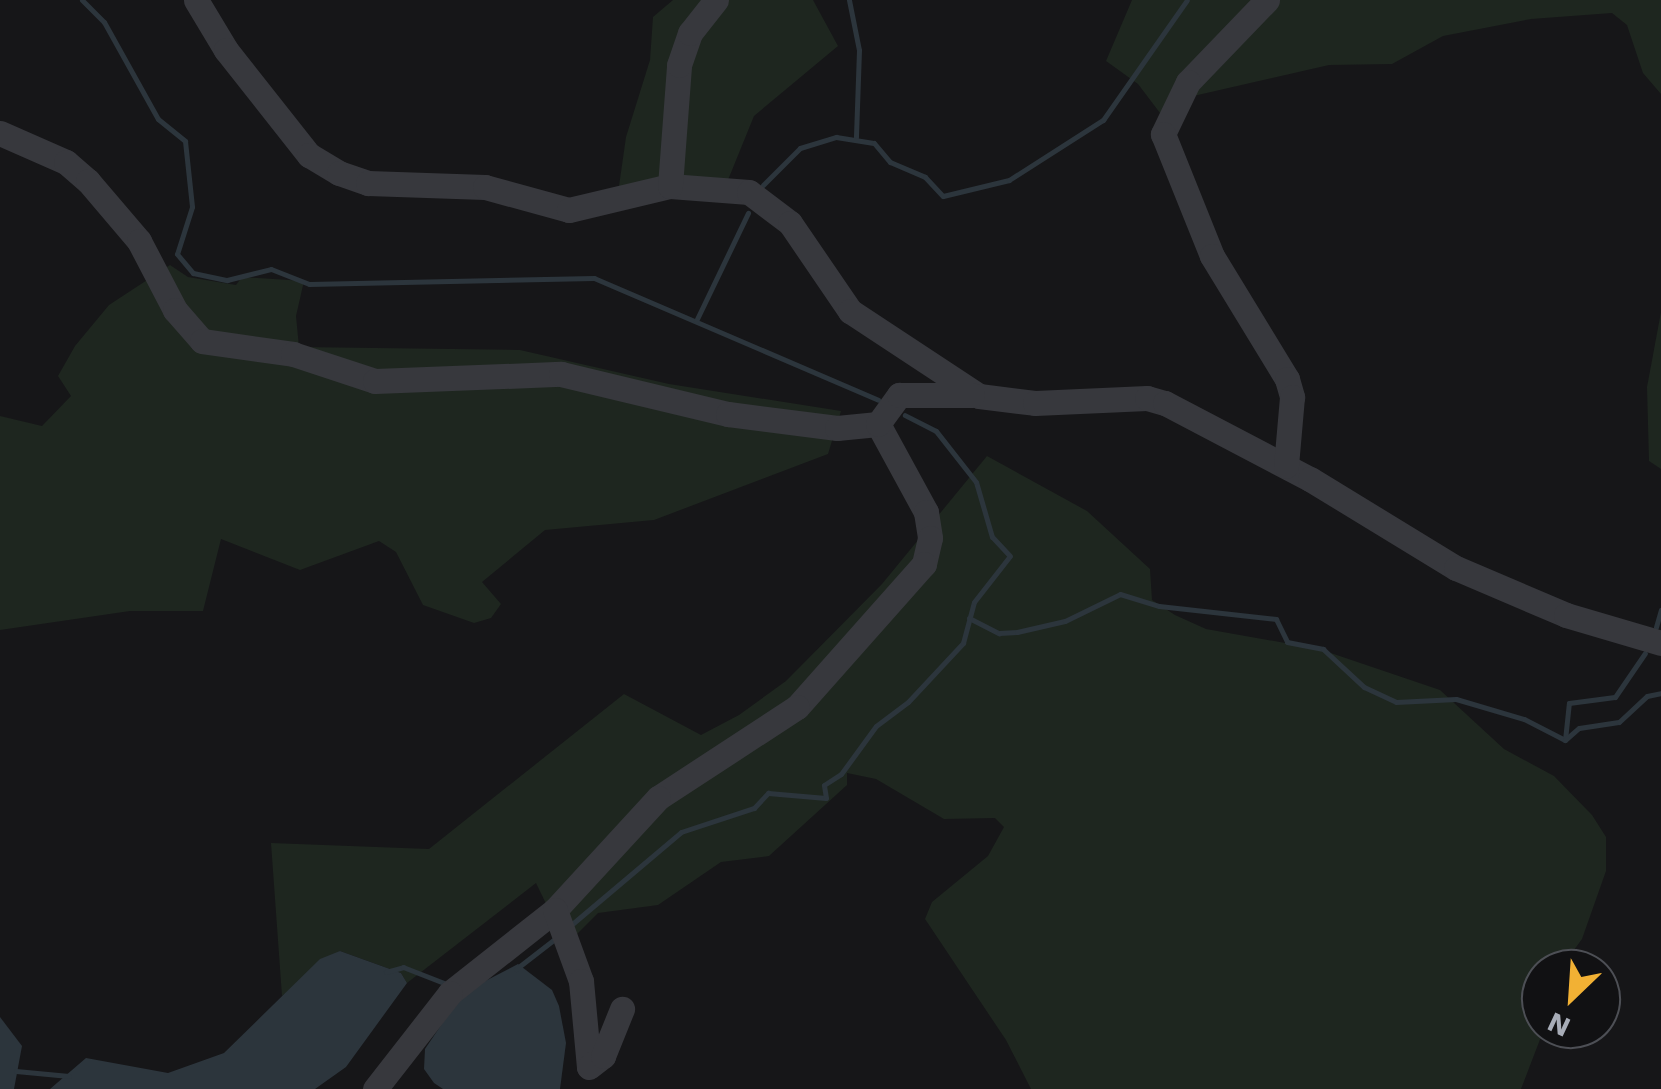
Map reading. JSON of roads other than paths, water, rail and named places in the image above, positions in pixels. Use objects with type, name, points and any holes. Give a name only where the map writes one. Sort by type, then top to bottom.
[{"type":"street","points":[[196,0],[226,50],[309,155],[353,179],[463,184],[570,210],[670,186],[726,188],[768,202],[790,223],[834,295],[898,344],[979,396]]},
{"type":"street","points":[[670,186],[679,65],[690,33],[716,0]]},
{"type":"street","points":[[1267,0],[1188,82],[1163,134],[1212,256],[1287,378],[1292,396],[1286,466]]},
{"type":"street","points":[[0,133],[66,162],[88,181],[139,241],[174,310],[202,341],[293,354],[375,381],[561,374],[728,414],[837,428],[878,424],[898,395],[898,344]]},
{"type":"street","points":[[898,395],[979,396],[1035,403],[1147,398],[1286,466],[1456,568],[1566,615],[1661,643]]},
{"type":"street","points":[[374,1089],[400,1050],[463,980],[555,910],[658,798],[797,707],[924,564],[930,538],[926,512],[878,424]]},
{"type":"street","points":[[555,910],[580,981],[589,1067],[602,1056],[622,1009]]},
{"type":"waterway","points":[[82,0],[104,22],[158,119],[185,141],[192,207],[177,254],[193,273],[227,280],[271,269],[309,284],[594,278],[878,400]]},
{"type":"waterway","points":[[849,0],[859,50],[856,138]]},
{"type":"waterway","points":[[763,185],[800,148],[836,137],[874,143],[890,162],[925,177],[943,196],[1009,180],[1103,120],[1187,0]]},
{"type":"waterway","points":[[696,321],[748,213]]},
{"type":"waterway","points":[[571,925],[681,832],[754,808],[768,793],[826,798],[824,785],[841,774],[876,726],[908,702],[963,643],[974,602],[1010,556],[992,537],[976,482],[936,431],[905,415]]},
{"type":"waterway","points":[[969,618],[999,633],[1017,632],[1065,621],[1120,594],[1159,606],[1276,619],[1287,642],[1323,649],[1364,687],[1396,702],[1456,699],[1524,719],[1565,740]]},
{"type":"waterway","points":[[1656,627],[1661,610]]},
{"type":"waterway","points":[[1565,740],[1569,703],[1615,697],[1645,653]]},
{"type":"waterway","points":[[1565,740],[1579,728],[1619,722],[1647,696],[1661,693]]},
{"type":"waterway","points":[[516,969],[556,938]]},
{"type":"waterway","points":[[386,972],[403,967],[444,983]]},
{"type":"waterway","points":[[16,1071],[69,1076]]}]
